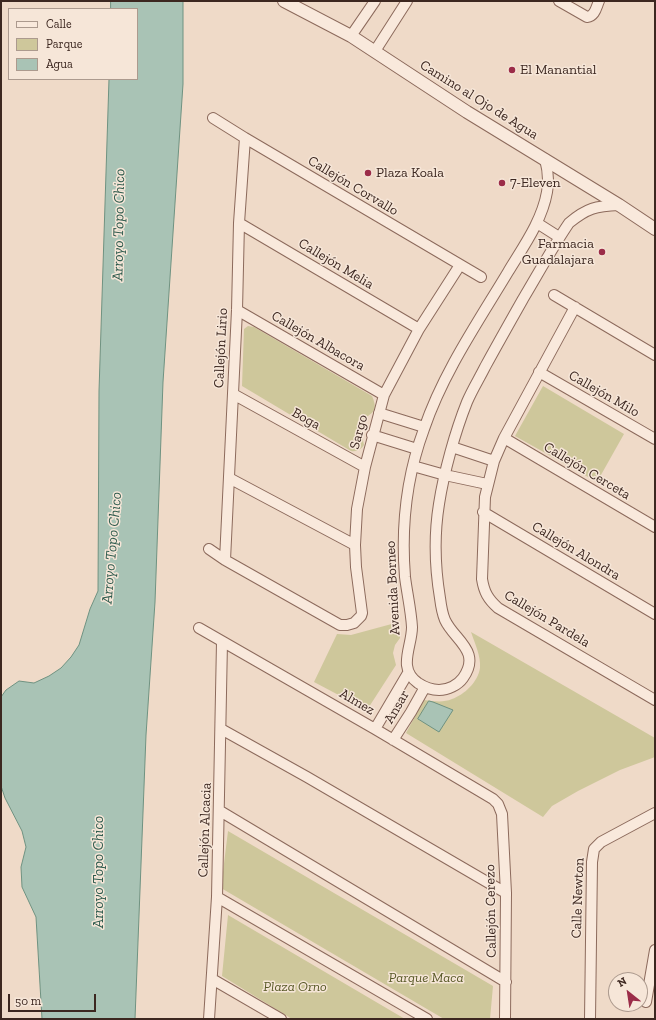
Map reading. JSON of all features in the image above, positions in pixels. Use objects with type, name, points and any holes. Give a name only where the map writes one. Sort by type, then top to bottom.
[{"type":"street","name":"Camino al Ojo de Agua","points":[[284,1],[351,36],[442,96],[619,205],[655,229]]},
{"type":"street","points":[[351,36],[375,1]]},
{"type":"street","points":[[375,51],[408,1]]},
{"type":"street","points":[[559,1],[587,17],[590,17],[594,14],[599,1]]},
{"type":"street","name":"Callejón Corvallo","points":[[213,118],[481,277]]},
{"type":"street","name":"Callejón Lirio","points":[[225,560],[245,138]]},
{"type":"street","name":"Avenida Borneo","points":[[408,673],[406,658],[412,633],[405,579],[404,544],[408,491],[417,448],[424,427],[445,380],[537,223],[547,192],[548,178],[545,159]]},
{"type":"street","points":[[408,673],[418,683],[425,687],[441,690],[453,686],[462,679],[467,671],[467,650],[462,641],[449,628],[443,616],[439,594],[436,531],[439,503],[445,475],[467,400],[512,318],[559,237],[569,223],[578,216],[598,206],[619,205]]},
{"type":"street","name":"Callejón Melia","points":[[240,223],[419,329]]},
{"type":"street","points":[[537,223],[559,237]]},
{"type":"street","name":"Sargo","points":[[225,560],[340,625],[354,623],[361,616],[362,613],[356,567],[358,509],[372,435],[384,395],[419,329],[460,265]]},
{"type":"street","points":[[554,295],[655,355]]},
{"type":"street","name":"Callejón Pardela","points":[[574,307],[504,438],[494,461],[487,484],[483,512],[482,579],[485,593],[498,608],[655,700]]},
{"type":"street","name":"Callejón Albacora","points":[[238,310],[384,395]]},
{"type":"street","name":"Callejón Milo","points":[[539,372],[655,440]]},
{"type":"street","name":"Boga","points":[[233,394],[365,467]]},
{"type":"street","points":[[379,413],[424,427]]},
{"type":"street","points":[[372,435],[417,448]]},
{"type":"street","name":"Callejón Cerceta","points":[[504,438],[655,528]]},
{"type":"street","points":[[452,447],[494,461]]},
{"type":"street","points":[[413,466],[487,484]]},
{"type":"street","points":[[229,478],[356,545]]},
{"type":"street","name":"Callejón Alondra","points":[[483,512],[655,614]]},
{"type":"street","points":[[209,549],[225,560]]},
{"type":"street","name":"Almez","points":[[199,628],[375,729],[498,804]]},
{"type":"street","name":"Callejón Alcacia","points":[[209,1019],[217,896],[220,812],[222,642]]},
{"type":"street","name":"Ansar","points":[[375,729],[408,673]]},
{"type":"street","name":"Ansar","points":[[393,740],[425,687]]},
{"type":"street","points":[[221,729],[308,777],[506,893]]},
{"type":"street","name":"Callejón Cerezo","points":[[498,804],[502,814],[506,893],[505,1019]]},
{"type":"street","points":[[220,812],[506,982]]},
{"type":"street","name":"Calle Newton","points":[[590,1019],[592,862],[594,849],[601,842],[655,814]]},
{"type":"street","points":[[217,896],[426,1019]]},
{"type":"street","points":[[648,990],[655,950]]},
{"type":"street","points":[[212,979],[281,1019]]},
{"type":"green space","points":[[248,326],[254,327],[372,396],[375,407],[374,411],[364,421],[362,426],[364,445],[361,448],[357,451],[351,451],[242,386],[244,329]]},
{"type":"green space","points":[[543,386],[624,434],[597,482],[515,436]]},
{"type":"green space","points":[[399,622],[400,638],[395,645],[393,653],[396,665],[367,710],[314,682],[337,634],[351,635]]},
{"type":"green space","points":[[471,632],[655,738],[655,757],[620,770],[578,791],[552,806],[543,817],[406,733],[424,700],[442,701],[452,699],[466,691],[473,683],[479,673],[480,659]]},
{"type":"green space","name":"Parque Maca","points":[[228,831],[493,986],[490,1019],[444,1019],[221,888]]},
{"type":"green space","name":"Plaza Orno","points":[[228,915],[405,1019],[292,1019],[222,976]]},
{"type":"water","name":"Arroyo Topo Chico","points":[[111,1],[183,1],[183,84],[163,382],[155,602],[146,735],[135,1019],[42,1019],[36,917],[22,887],[21,867],[26,847],[22,831],[5,798],[1,786],[1,697],[6,690],[19,681],[34,683],[61,668],[79,645],[90,609],[98,591],[99,391],[109,80],[138,80],[138,8],[111,8]]},
{"type":"water","points":[[429,701],[453,710],[439,732],[418,719]]},
{"type":"place","name":"El Manantial","points":[[512,70]]},
{"type":"place","name":"Plaza Koala","points":[[368,173]]},
{"type":"place","name":"7-Eleven","points":[[502,183]]},
{"type":"place","name":"Farmacia Guadalajara","points":[[602,252]]}]
